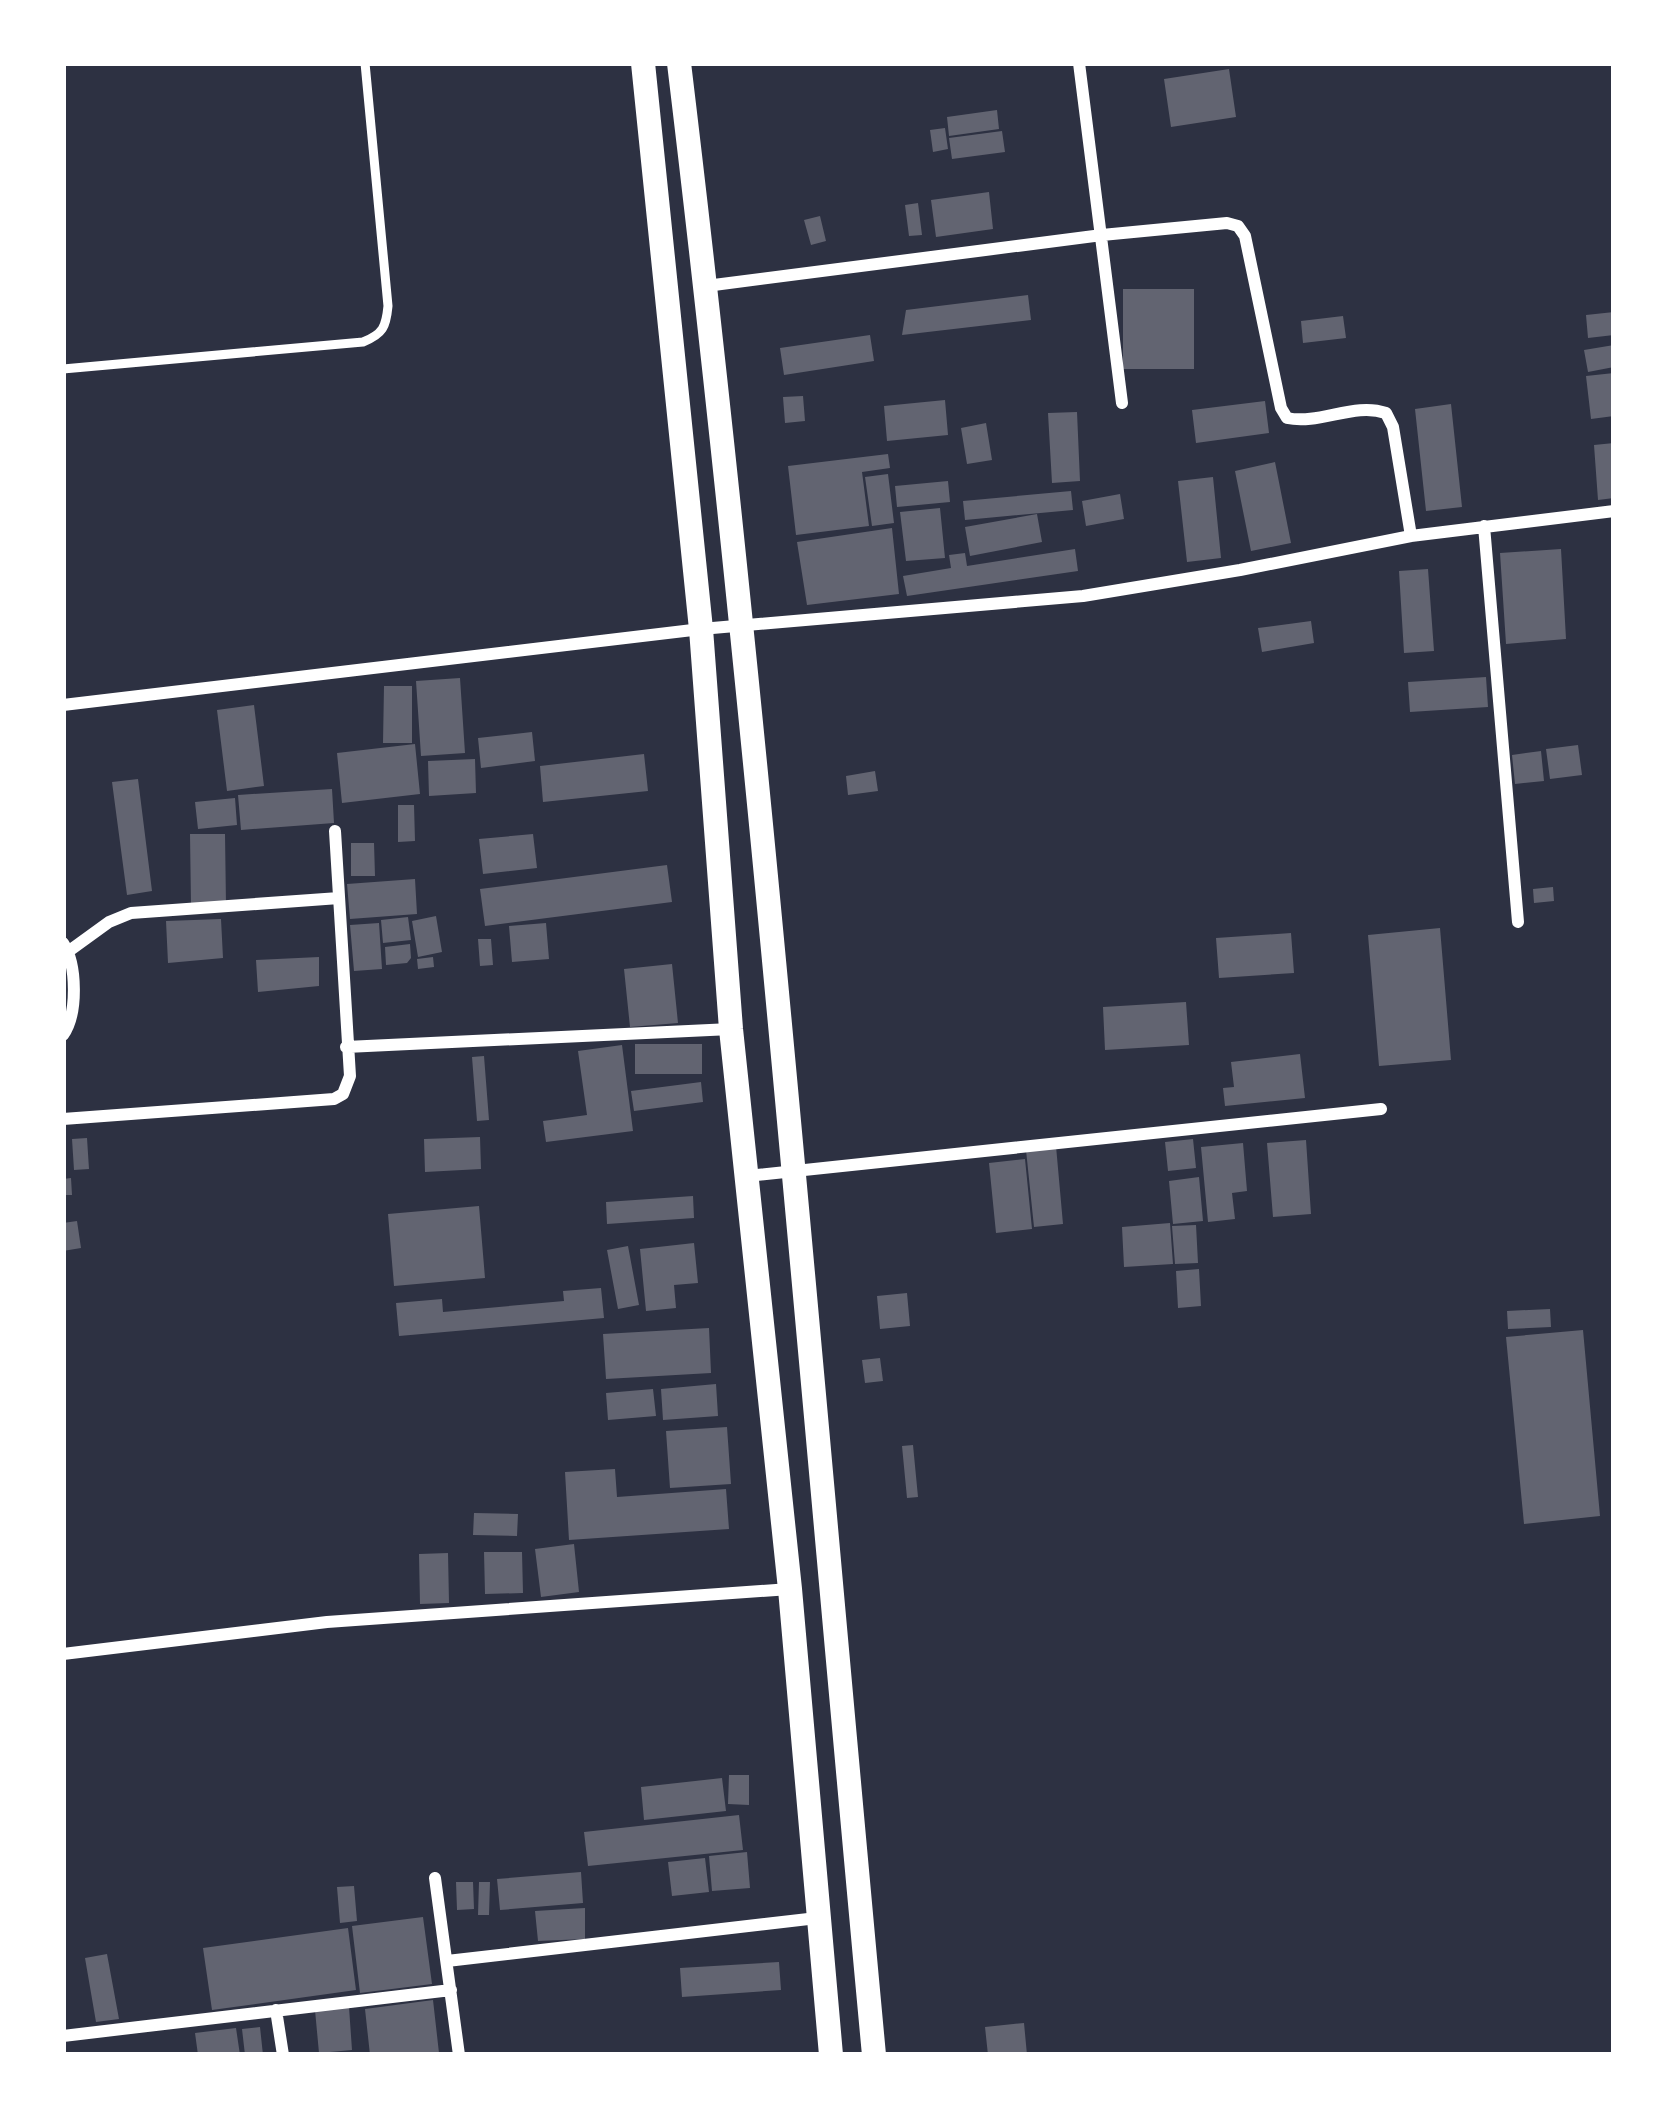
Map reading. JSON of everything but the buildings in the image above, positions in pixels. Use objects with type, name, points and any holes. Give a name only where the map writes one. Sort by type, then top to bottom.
[{"type":"main road","points":[[643,63],[701,629],[731,1029],[790,1589],[831,2055]]},
{"type":"main road","points":[[679,63],[740,628],[842,1672],[874,2055]]},
{"type":"street","points":[[1079,63],[1122,403]]},
{"type":"street","points":[[705,286],[1102,235],[1228,223],[1238,226],[1245,236],[1281,408],[1287,418],[1301,421],[1373,409],[1386,413],[1393,427],[1411,536]]},
{"type":"street","points":[[63,705],[701,629],[1083,596],[1240,571],[1411,536],[1614,511]]},
{"type":"street","points":[[1484,526],[1519,922]]},
{"type":"street","points":[[63,1119],[334,1099],[349,1085],[335,831]]},
{"type":"street","points":[[63,1035],[74,1012],[66,947],[109,922],[131,914],[339,898]]},
{"type":"street","points":[[346,1047],[731,1029]]},
{"type":"street","points":[[747,1176],[1381,1109]]},
{"type":"street","points":[[63,1654],[327,1622],[790,1589]]},
{"type":"street","points":[[435,1878],[459,2055]]},
{"type":"street","points":[[447,1961],[817,1918]]},
{"type":"street","points":[[63,2036],[451,1990]]},
{"type":"street","points":[[276,2010],[284,2055]]},
{"type":"lane","points":[[63,369],[363,342],[379,336],[386,327],[388,306],[365,63]]}]
